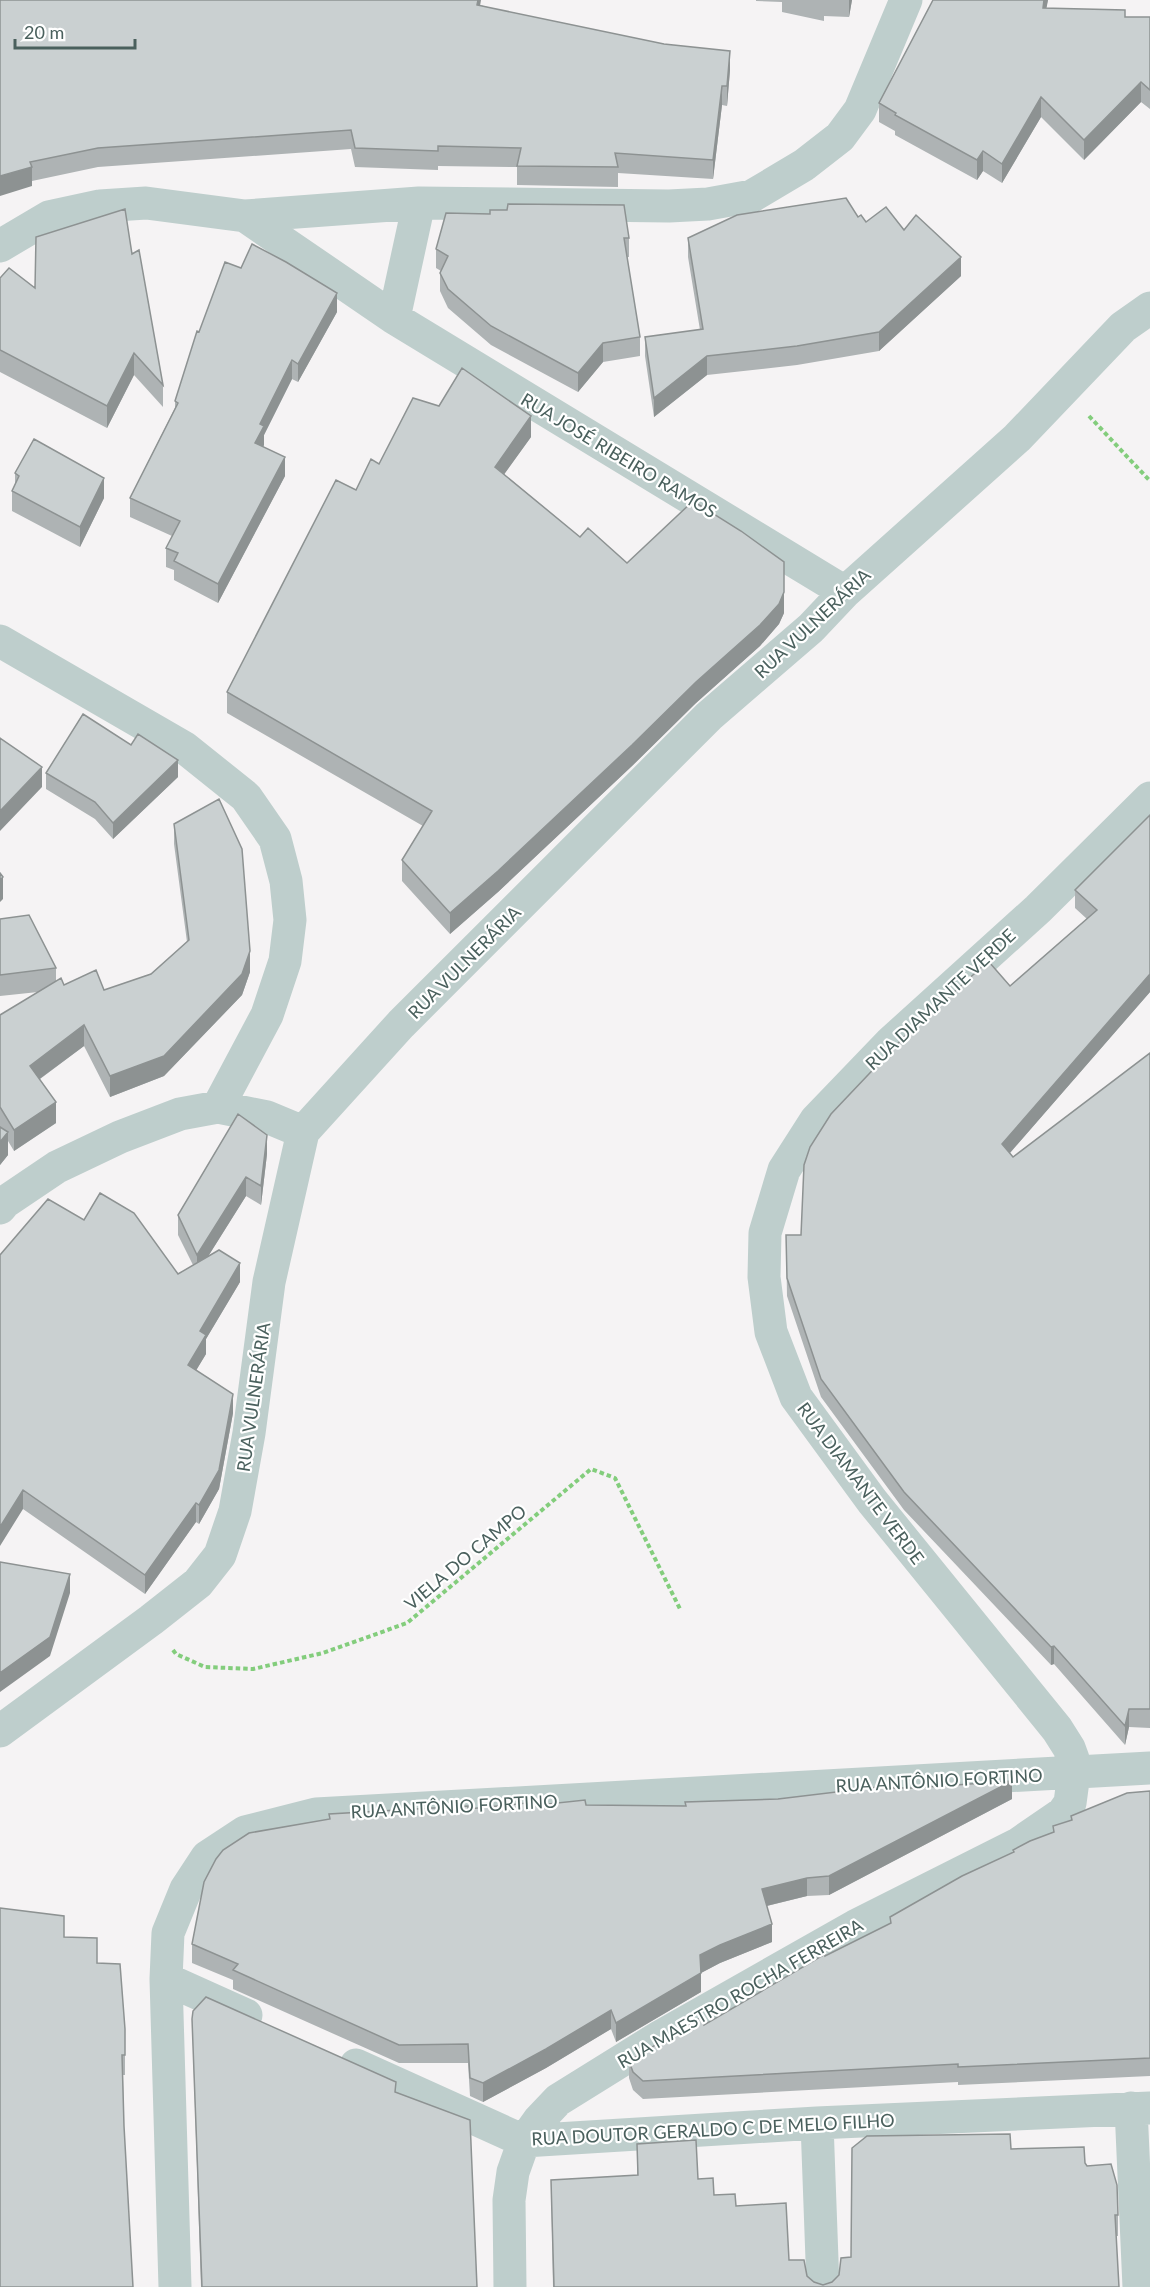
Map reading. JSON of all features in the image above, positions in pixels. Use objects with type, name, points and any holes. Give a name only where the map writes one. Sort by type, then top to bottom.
[{"type":"street","points":[[244,216],[419,203],[669,206],[708,204],[752,196],[804,165],[840,137],[860,110],[906,0]]},
{"type":"street","name":"RUA JOSÉ RIBEIRO RAMOS","points":[[0,246],[49,218],[100,206],[146,203],[244,216],[394,318],[845,592]]},
{"type":"street","points":[[394,318],[419,203]]},
{"type":"street","name":"RUA VULNERÁRIA","points":[[0,1731],[198,1583],[220,1555],[235,1511],[249,1433],[269,1282],[303,1132],[402,1024],[708,716],[810,628],[845,592],[1017,438],[1123,327],[1150,308]]},
{"type":"street","points":[[0,641],[185,748],[246,797],[274,839],[286,881],[290,920],[285,961],[267,1015],[218,1107]]},
{"type":"street","name":"RUA DIAMANTE VERDE","points":[[1074,1773],[1069,1748],[1057,1729],[872,1501],[796,1397],[771,1332],[764,1277],[765,1233],[784,1170],[816,1119],[891,1042],[1038,909],[1150,798]]},
{"type":"street","points":[[0,1208],[5,1202],[57,1167],[120,1137],[180,1114],[218,1107],[267,1117],[303,1132]]},
{"type":"street","name":"RUA ANTÔNIO FORTINO","points":[[175,2287],[166,1979],[168,1933],[186,1889],[207,1857],[245,1832],[316,1814],[1150,1768]]},
{"type":"street","name":"RUA MAESTRO ROCHA FERREIRA","points":[[510,2287],[509,2200],[513,2172],[524,2141],[539,2120],[558,2100],[652,2042],[855,1926],[1027,1838],[1067,1809],[1074,1773]]},
{"type":"street","points":[[166,1979],[275,2028]]},
{"type":"street","name":"RUA DOUTOR GERALDO C DE MELO FILHO","points":[[329,2053],[524,2141],[817,2123],[1140,2108]]},
{"type":"street","points":[[1139,2287],[1140,2108]]},
{"type":"street","points":[[817,2123],[823,2287]]},
{"type":"path","points":[[1064,389],[1150,481]]},
{"type":"path","name":"VIELA DO CAMPO","points":[[151,1620],[176,1654],[205,1667],[253,1669],[323,1653],[407,1623],[591,1468],[615,1478],[681,1611]]},
{"type":"building","points":[[0,0],[478,0],[477,5],[664,44],[730,51],[727,86],[722,86],[713,160],[615,153],[618,167],[517,166],[521,148],[438,146],[438,151],[355,148],[351,130],[98,148],[30,162],[32,167],[0,176]]},
{"type":"building","points":[[933,0],[1044,0],[1043,8],[1125,10],[1125,17],[1150,17],[1150,90],[1141,82],[1084,140],[1041,97],[1002,164],[983,151],[977,160],[895,115],[896,113],[879,103]]},
{"type":"building","points":[[846,198],[858,217],[861,215],[866,222],[886,207],[904,230],[916,215],[961,257],[879,332],[797,346],[707,356],[654,398],[645,337],[703,329],[688,238],[737,215]]},
{"type":"building","points":[[508,204],[624,205],[629,238],[624,238],[640,337],[603,343],[578,373],[491,326],[448,289],[440,273],[448,256],[436,249],[446,213],[490,214],[490,210],[507,210]]},
{"type":"building","points":[[125,209],[132,254],[139,250],[163,385],[134,353],[107,406],[0,350],[0,278],[9,268],[35,288],[36,237]]},
{"type":"building","points":[[252,244],[337,293],[298,364],[292,360],[260,424],[264,426],[255,443],[285,457],[218,584],[174,561],[178,553],[166,548],[180,521],[130,498],[178,403],[175,401],[197,331],[199,332],[225,262],[241,268]]},
{"type":"building","points":[[462,368],[531,416],[495,467],[580,537],[588,528],[627,563],[693,501],[741,531],[784,562],[784,592],[779,604],[760,625],[696,682],[498,871],[450,913],[402,860],[432,811],[227,692],[336,480],[356,490],[371,459],[379,464],[413,398],[439,406]]},
{"type":"building","points":[[34,439],[104,478],[80,527],[12,491],[19,476],[15,473]]},
{"type":"building","points":[[83,714],[131,745],[138,734],[178,760],[113,823],[95,802],[46,773]]},
{"type":"building","points":[[0,738],[42,767],[0,811]]},
{"type":"building","points":[[219,799],[242,849],[250,951],[242,974],[164,1056],[110,1076],[84,1025],[30,1066],[56,1102],[14,1130],[0,1107],[0,1015],[61,978],[64,985],[96,970],[104,990],[151,974],[189,940],[174,824]]},
{"type":"building","points":[[1150,815],[1150,974],[1002,1144],[1013,1157],[1150,1053],[1150,1709],[1129,1709],[1125,1726],[1054,1646],[1051,1647],[904,1492],[821,1379],[787,1278],[786,1235],[801,1235],[804,1165],[810,1147],[831,1114],[904,1037],[984,965],[989,962],[1010,986],[1097,910],[1075,890]]},
{"type":"building","points":[[29,915],[56,968],[0,975],[0,919]]},
{"type":"building","points":[[238,1114],[267,1135],[261,1186],[246,1177],[197,1255],[178,1215]]},
{"type":"building","points":[[0,1127],[8,1132],[0,1142]]},
{"type":"building","points":[[100,1193],[134,1213],[178,1274],[219,1250],[240,1263],[200,1331],[206,1335],[188,1365],[233,1394],[219,1470],[199,1505],[196,1503],[145,1575],[23,1490],[0,1527],[0,1255],[48,1199],[84,1220]]},
{"type":"building","points":[[0,1562],[70,1574],[50,1637],[0,1673]]},
{"type":"building","points":[[1012,1781],[829,1876],[807,1878],[762,1889],[772,1924],[700,1955],[701,1973],[616,2023],[611,2010],[483,2083],[470,2078],[468,2044],[399,2045],[233,1970],[238,1964],[192,1944],[204,1882],[223,1850],[249,1833],[330,1819],[329,1814],[468,1806],[468,1809],[585,1800],[586,1805],[686,1806],[685,1802],[778,1799],[886,1786],[887,1788],[913,1788]]},
{"type":"building","points":[[1150,1791],[1150,2058],[958,2067],[958,2064],[643,2081],[633,2072],[629,2061],[703,2016],[704,2025],[825,1954],[825,1956],[891,1923],[890,1917],[962,1876],[1014,1852],[1013,1850],[1030,1841],[1054,1832],[1053,1826],[1072,1820],[1071,1816],[1127,1793]]},
{"type":"building","points":[[0,1908],[64,1916],[64,1937],[97,1938],[97,1963],[120,1964],[125,2029],[125,2055],[122,2055],[124,2126],[133,2287],[0,2287]]},
{"type":"building","points":[[206,1997],[396,2082],[395,2092],[470,2120],[477,2287],[202,2287],[192,2019],[193,2011]]},
{"type":"building","points":[[1010,2134],[1011,2149],[1084,2147],[1087,2166],[1111,2164],[1117,2185],[1118,2215],[1115,2215],[1119,2287],[554,2287],[551,2180],[638,2175],[637,2144],[696,2140],[698,2179],[713,2178],[714,2195],[735,2194],[736,2206],[786,2203],[789,2260],[804,2260],[807,2276],[823,2285],[832,2282],[839,2275],[841,2258],[851,2257],[852,2148],[867,2136]]}]
